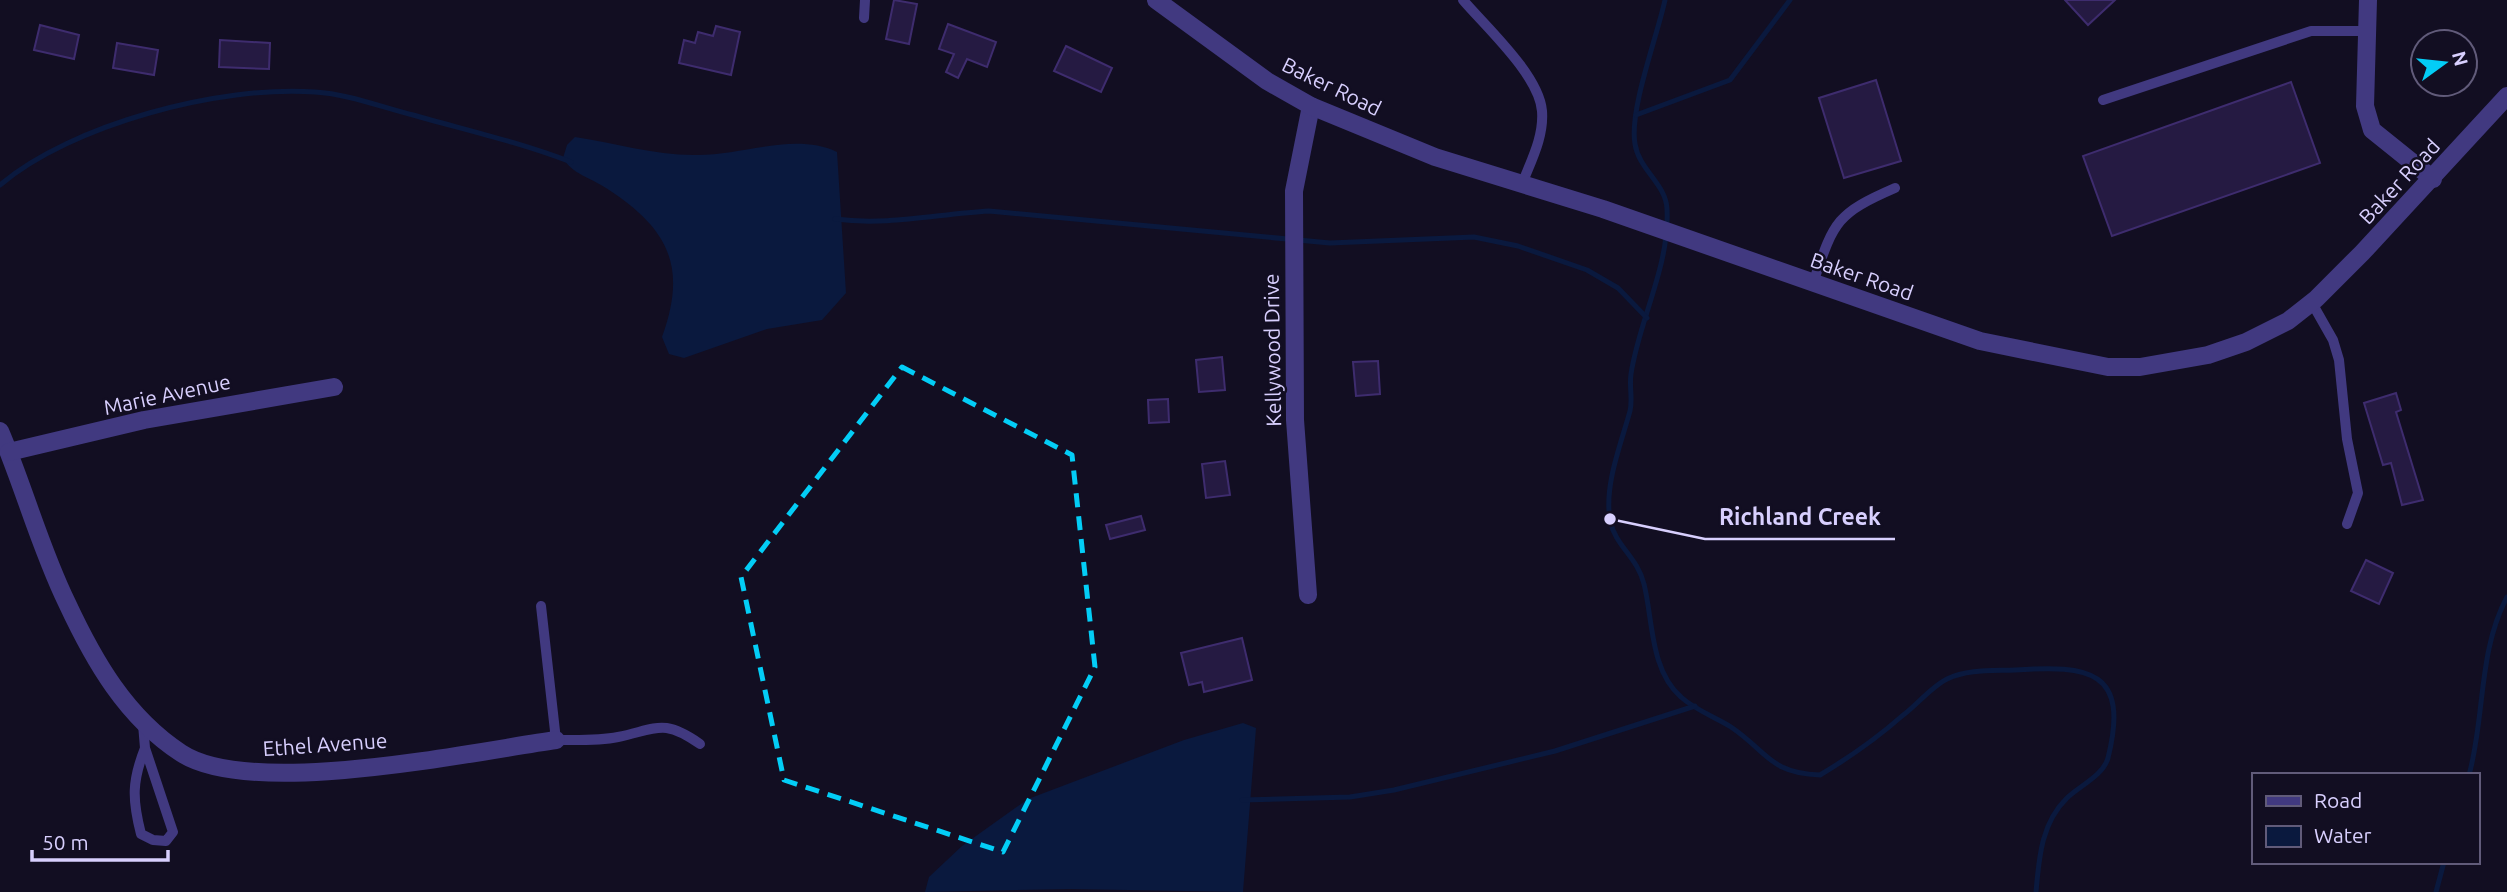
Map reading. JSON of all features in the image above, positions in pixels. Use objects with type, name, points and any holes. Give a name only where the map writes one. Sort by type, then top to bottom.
[{"type":"street","name":"Baker Road","points":[[1156,0],[1267,81],[1311,106],[1435,158],[1603,209],[1980,341],[2108,366],[2140,367],[2208,355],[2246,342],[2287,321],[2312,303],[2433,179],[2507,96]]},
{"type":"street","points":[[2368,0],[2365,106],[2372,130],[2433,179]]},
{"type":"street","name":"Kellywood Drive","points":[[1308,595],[1295,419],[1294,191],[1311,106]]},
{"type":"street","name":"Marie Avenue","points":[[9,452],[144,420],[334,387]]},
{"type":"street","name":"Ethel Avenue","points":[[0,430],[66,602],[99,664],[136,718],[183,754],[229,769],[279,775],[338,770],[556,740]]},
{"type":"lane","points":[[864,18],[865,0]]},
{"type":"lane","points":[[1463,0],[1531,80],[1542,108],[1538,141],[1522,184]]},
{"type":"lane","points":[[2103,100],[2311,31],[2367,31]]},
{"type":"lane","points":[[1813,283],[1829,237],[1838,223],[1856,205],[1895,188]]},
{"type":"lane","points":[[2312,303],[2333,340],[2339,360],[2347,439],[2358,493],[2347,524]]},
{"type":"lane","points":[[541,606],[556,740],[617,737],[656,726],[682,732],[700,744]]},
{"type":"lane","points":[[143,723],[145,748],[173,832],[166,841],[153,841],[141,834],[136,814],[134,774],[145,748]]},
{"type":"highlighted area","points":[[902,367],[1072,455],[1095,667],[1003,852],[784,780],[741,577]]},
{"type":"water","points":[[575,137],[682,155],[715,154],[786,144],[821,146],[837,152],[846,293],[822,320],[767,329],[684,358],[669,354],[662,337],[670,312],[673,289],[672,269],[667,251],[645,218],[567,163],[563,158],[567,145]]},
{"type":"water","points":[[1243,723],[1256,728],[1243,892],[1070,889],[925,892],[929,877],[962,846],[1028,799],[1184,740]]},
{"type":"building","points":[[894,0],[917,4],[909,44],[886,39]]},
{"type":"building","points":[[2065,0],[2115,0],[2088,25]]},
{"type":"building","points":[[948,24],[996,42],[987,67],[967,59],[958,78],[946,72],[954,54],[939,49]]},
{"type":"building","points":[[40,25],[79,35],[74,59],[34,50]]},
{"type":"building","points":[[716,26],[740,32],[731,75],[679,63],[684,40],[695,43],[698,32],[713,36]]},
{"type":"building","points":[[220,40],[270,43],[269,69],[219,67]]},
{"type":"building","points":[[117,43],[158,50],[154,75],[113,68]]},
{"type":"building","points":[[1066,46],[1112,68],[1101,92],[1054,71]]},
{"type":"building","points":[[1876,80],[1901,161],[1844,178],[1819,98]]},
{"type":"building","points":[[2291,82],[2320,163],[2112,236],[2083,156]]},
{"type":"building","points":[[1222,357],[1225,390],[1199,392],[1196,360]]},
{"type":"building","points":[[1378,361],[1380,394],[1356,396],[1353,362]]},
{"type":"building","points":[[2396,393],[2401,410],[2396,412],[2423,500],[2402,505],[2391,463],[2383,465],[2364,403]]},
{"type":"building","points":[[1168,399],[1169,422],[1149,423],[1148,400]]},
{"type":"building","points":[[1225,461],[1230,495],[1206,498],[1202,464]]},
{"type":"building","points":[[1141,516],[1145,530],[1110,539],[1106,525]]},
{"type":"building","points":[[2366,560],[2393,573],[2379,604],[2351,591]]},
{"type":"building","points":[[1242,638],[1252,680],[1204,692],[1202,682],[1189,685],[1181,653]]},
{"type":"waterway","points":[[1665,0],[1640,93],[1634,130],[1637,153],[1666,200],[1667,230],[1659,272],[1635,354],[1631,406],[1609,493],[1610,520],[1616,537],[1641,574],[1654,644],[1663,673],[1671,686],[1687,702],[1731,727],[1779,766],[1820,775],[1873,740],[1935,687],[1955,676],[1981,671],[2064,669],[2083,672],[2098,679],[2108,690],[2113,706],[2113,729],[2108,758],[2101,770],[2067,798],[2052,819],[2043,842],[2036,892]]},
{"type":"waterway","points":[[1636,115],[1730,80],[1790,0]]},
{"type":"waterway","points":[[0,185],[30,163],[107,127],[193,102],[277,91],[327,93],[352,98],[512,142],[571,162]]},
{"type":"waterway","points":[[835,219],[874,221],[989,211],[1330,243],[1474,237],[1518,246],[1587,270],[1618,288],[1647,318]]},
{"type":"waterway","points":[[2469,773],[2486,662],[2498,618],[2507,597]]},
{"type":"waterway","points":[[1242,800],[1350,797],[1394,790],[1555,751],[1695,706]]},
{"type":"waterway","points":[[2436,892],[2443,864]]},
{"type":"place","name":"Richland Creek","points":[[1610,519]]}]
